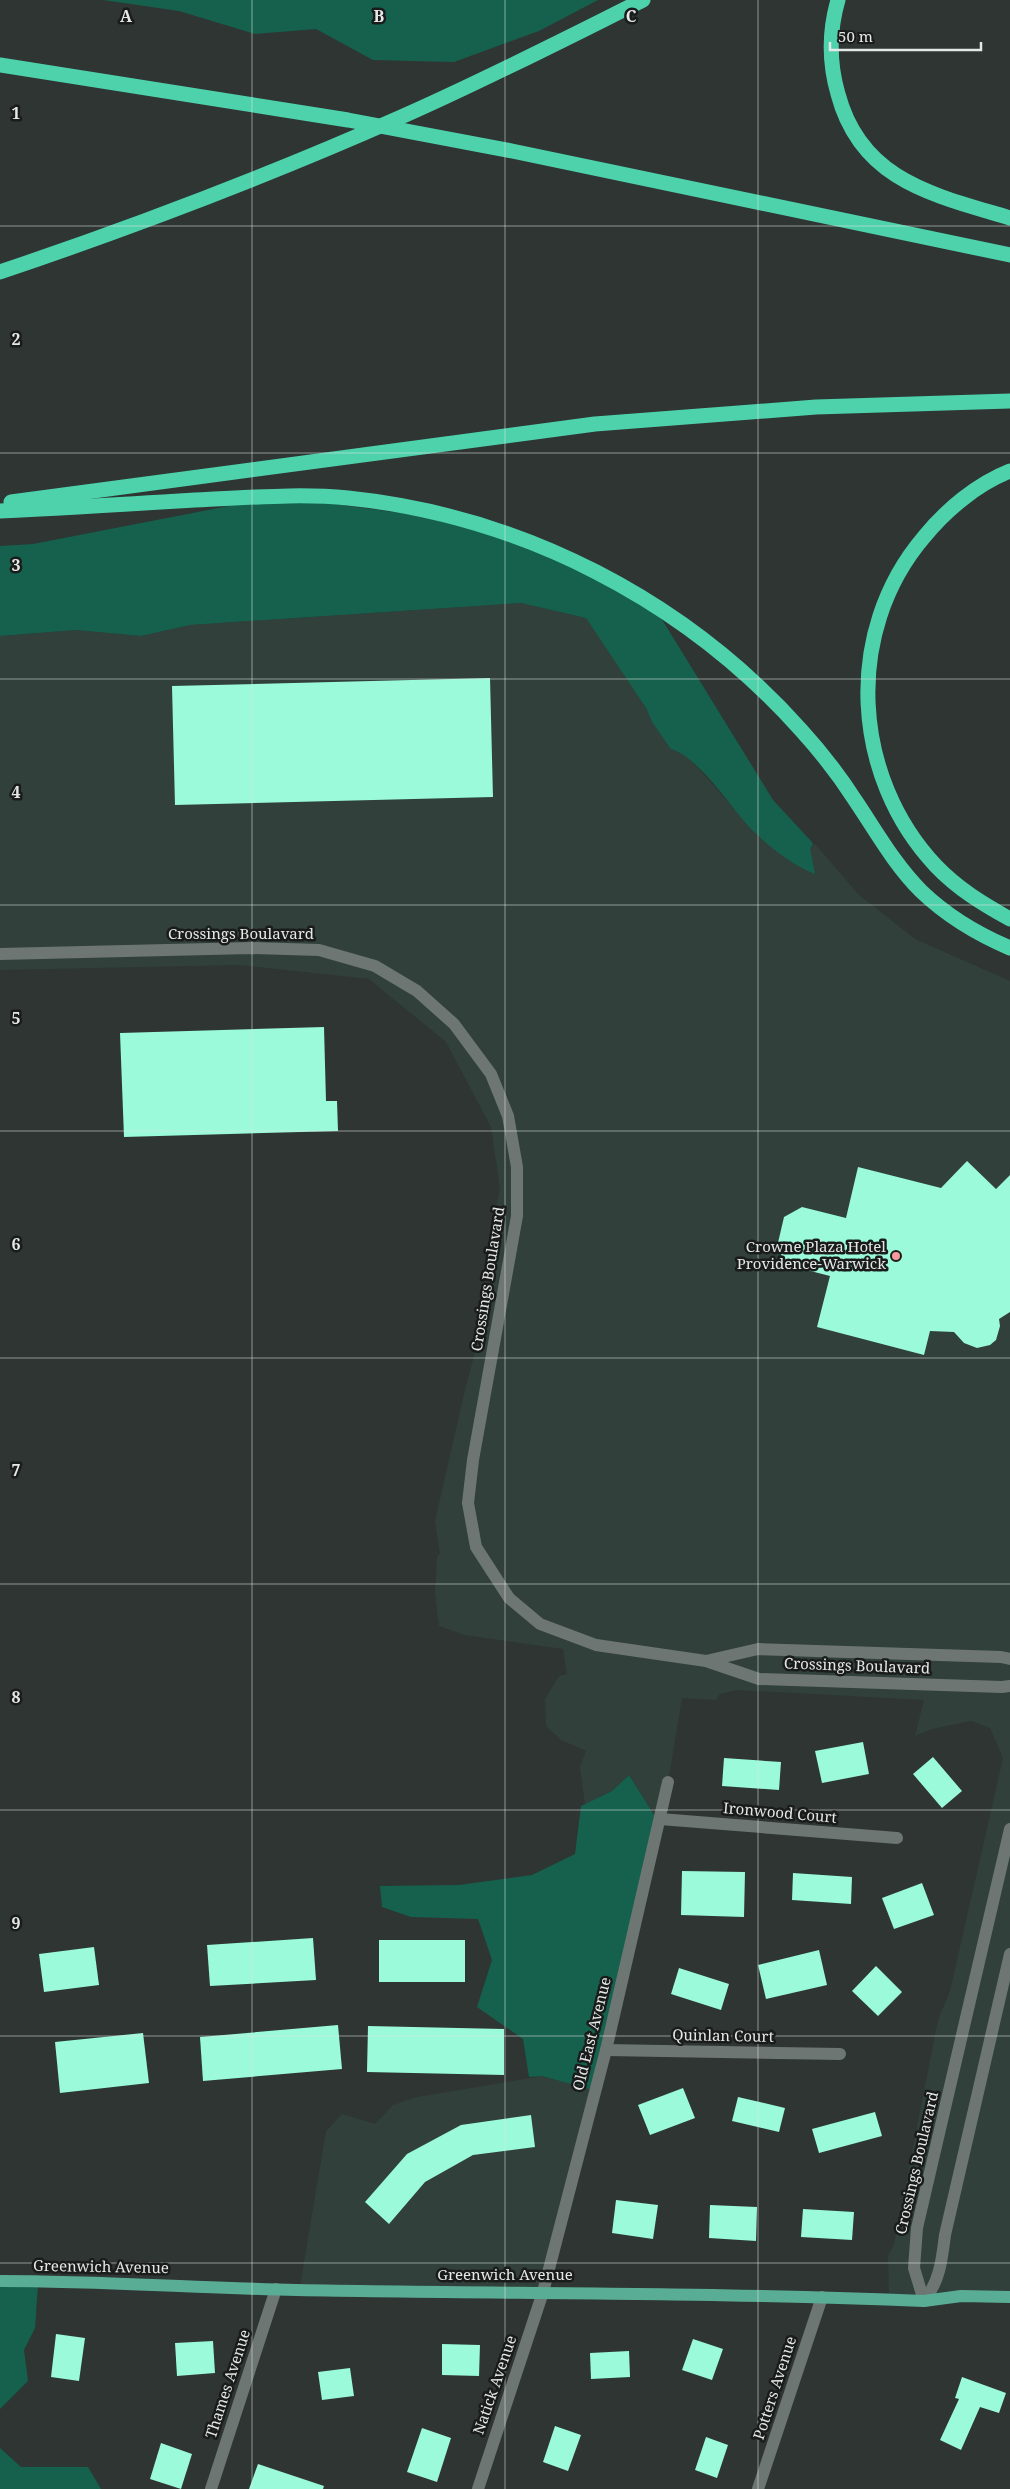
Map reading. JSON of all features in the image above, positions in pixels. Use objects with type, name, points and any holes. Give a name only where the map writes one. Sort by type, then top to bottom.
[{"type":"highway","points":[[0,272],[128,228],[301,160],[469,86],[643,0]]},
{"type":"highway","points":[[838,0],[832,27],[832,68],[847,122],[865,150],[891,172],[923,189],[1010,218]]},
{"type":"highway","points":[[0,65],[348,120],[512,151],[1010,255]]},
{"type":"highway","points":[[0,503],[595,424],[816,407],[1010,402]]},
{"type":"highway","points":[[1010,471],[985,483],[960,502],[931,529],[909,556],[889,592],[879,620],[869,663],[866,697],[869,729],[878,768],[885,788],[907,829],[921,849],[952,881],[969,895],[1010,919]]},
{"type":"highway","points":[[0,511],[262,497],[347,498],[394,505],[466,520],[551,550],[592,569],[634,592],[670,615],[740,668],[774,700],[830,764],[892,857],[919,888],[955,918],[1010,948]]},
{"type":"main road","name":"Greenwich Avenue","points":[[0,2281],[276,2289],[822,2297],[924,2301],[961,2296],[1010,2297]]},
{"type":"street","name":"Crossings Boulavard","points":[[0,954],[251,948],[319,950],[375,966],[417,991],[454,1024],[491,1074],[508,1116],[517,1167],[516,1216],[475,1451],[468,1503],[476,1547],[509,1598],[540,1624],[596,1646],[706,1661],[759,1679],[992,1687],[1010,1686]]},
{"type":"street","name":"Crossings Boulavard","points":[[706,1661],[758,1649],[1001,1657],[1010,1659]]},
{"type":"street","name":"Old East Avenue","points":[[544,2292],[606,2050],[668,1782]]},
{"type":"street","name":"Ironwood Court","points":[[660,1819],[897,1838]]},
{"type":"street","name":"Crossings Boulavard","points":[[924,2301],[914,2268],[917,2228],[1010,1828]]},
{"type":"street","points":[[924,2301],[936,2283],[940,2270],[945,2235],[1010,1954]]},
{"type":"street","name":"Quinlan Court","points":[[606,2050],[840,2054]]},
{"type":"street","name":"Thames Avenue","points":[[212,2489],[276,2289]]},
{"type":"street","name":"Natick Avenue","points":[[478,2489],[544,2292]]},
{"type":"street","name":"Potters Avenue","points":[[758,2489],[822,2297]]},
{"type":"shaded area","points":[[521,603],[586,618],[646,708],[652,722],[679,751],[693,762],[752,829],[810,847],[813,844],[816,845],[858,894],[915,939],[1010,981],[1010,2303],[889,2297],[888,2256],[894,2244],[938,2020],[950,1991],[1003,1758],[990,1728],[971,1721],[932,1729],[915,1736],[924,1700],[737,1690],[720,1694],[716,1700],[682,1698],[661,1825],[629,1775],[612,1791],[585,1804],[580,1767],[586,1751],[561,1740],[546,1726],[545,1699],[559,1676],[567,1674],[563,1649],[465,1635],[439,1626],[435,1593],[437,1557],[440,1553],[435,1521],[465,1390],[491,1293],[487,1256],[500,1188],[491,1127],[446,1042],[369,979],[239,965],[0,970],[0,636],[76,630],[141,636],[190,625]]},
{"type":"shaded area","points":[[542,2076],[596,2091],[546,2291],[300,2286],[326,2131],[342,2114],[375,2124],[393,2105],[417,2097]]},
{"type":"green space","points":[[103,0],[598,0],[539,31],[454,62],[373,60],[316,29],[255,34],[179,11]]},
{"type":"green space","points":[[311,501],[431,517],[541,551],[586,572],[658,613],[773,800],[813,844],[810,848],[815,874],[781,855],[766,843],[752,830],[693,762],[671,749],[586,618],[521,603],[190,625],[141,636],[76,630],[0,636],[0,546],[33,544],[234,505]]},
{"type":"green space","points":[[629,1775],[661,1826],[596,2091],[542,2076],[529,2077],[523,2039],[477,2007],[492,1960],[478,1919],[411,1917],[382,1907],[380,1886],[459,1885],[532,1875],[575,1854],[581,1806],[612,1791]]},
{"type":"green space","points":[[0,2280],[38,2285],[35,2328],[24,2350],[28,2381],[0,2409]]},
{"type":"green space","points":[[0,2448],[21,2467],[88,2467],[101,2489],[0,2489]]},
{"type":"building","points":[[490,678],[493,797],[175,805],[172,686]]},
{"type":"building","points":[[324,1027],[326,1101],[337,1101],[338,1131],[124,1137],[120,1033]]},
{"type":"building","name":"Crowne Plaza Hotel Providence-Warwick","points":[[967,1161],[996,1189],[1010,1175],[1010,1312],[999,1319],[1000,1326],[996,1340],[990,1345],[977,1348],[964,1343],[954,1332],[930,1331],[924,1355],[817,1327],[830,1276],[787,1265],[777,1247],[784,1217],[802,1207],[846,1218],[858,1167],[941,1188]]},
{"type":"building","points":[[863,1742],[869,1774],[822,1783],[815,1751]]},
{"type":"building","points":[[933,1757],[962,1791],[942,1808],[913,1774]]},
{"type":"building","points":[[724,1758],[781,1762],[779,1790],[722,1786]]},
{"type":"building","points":[[682,1871],[745,1872],[744,1917],[681,1915]]},
{"type":"building","points":[[793,1873],[852,1877],[851,1904],[792,1900]]},
{"type":"building","points":[[922,1883],[934,1915],[894,1929],[882,1898]]},
{"type":"building","points":[[313,1938],[316,1980],[210,1986],[207,1945]]},
{"type":"building","points":[[379,1940],[465,1940],[465,1982],[379,1982]]},
{"type":"building","points":[[94,1947],[99,1985],[44,1992],[39,1954]]},
{"type":"building","points":[[819,1950],[827,1985],[766,1999],[758,1965]]},
{"type":"building","points":[[876,1966],[902,1992],[878,2016],[852,1991]]},
{"type":"building","points":[[679,1968],[729,1984],[721,2010],[671,1994]]},
{"type":"building","points":[[338,2025],[342,2069],[203,2081],[200,2037]]},
{"type":"building","points":[[368,2026],[504,2029],[504,2075],[367,2072]]},
{"type":"building","points":[[143,2033],[149,2083],[60,2093],[55,2042]]},
{"type":"building","points":[[683,2088],[695,2118],[650,2135],[638,2105]]},
{"type":"building","points":[[738,2097],[785,2108],[779,2132],[732,2121]]},
{"type":"building","points":[[875,2112],[882,2136],[819,2153],[812,2129]]},
{"type":"building","points":[[531,2115],[535,2147],[473,2155],[425,2182],[389,2224],[365,2202],[407,2154],[461,2125]]},
{"type":"building","points":[[616,2200],[658,2205],[653,2239],[612,2233]]},
{"type":"building","points":[[710,2205],[757,2207],[756,2241],[709,2238]]},
{"type":"building","points":[[803,2209],[854,2212],[852,2240],[801,2237]]},
{"type":"building","points":[[56,2334],[85,2338],[79,2381],[51,2377]]},
{"type":"building","points":[[693,2339],[723,2349],[712,2380],[682,2370]]},
{"type":"building","points":[[213,2341],[215,2373],[177,2376],[175,2343]]},
{"type":"building","points":[[442,2344],[480,2345],[479,2376],[442,2375]]},
{"type":"building","points":[[629,2351],[630,2377],[591,2379],[590,2353]]},
{"type":"building","points":[[350,2368],[354,2396],[322,2400],[318,2372]]},
{"type":"building","points":[[962,2377],[1006,2393],[999,2413],[980,2407],[961,2450],[940,2440],[959,2399],[955,2398]]},
{"type":"building","points":[[555,2426],[581,2435],[568,2471],[543,2462]]},
{"type":"building","points":[[422,2428],[451,2438],[437,2482],[407,2472]]},
{"type":"building","points":[[706,2437],[728,2445],[717,2478],[695,2470]]},
{"type":"building","points":[[161,2443],[192,2454],[181,2489],[150,2479]]},
{"type":"building","points":[[258,2464],[324,2486],[323,2489],[249,2489]]},
{"type":"place","name":"Crowne Plaza Hotel Providence-Warwick","points":[[896,1256]]}]
